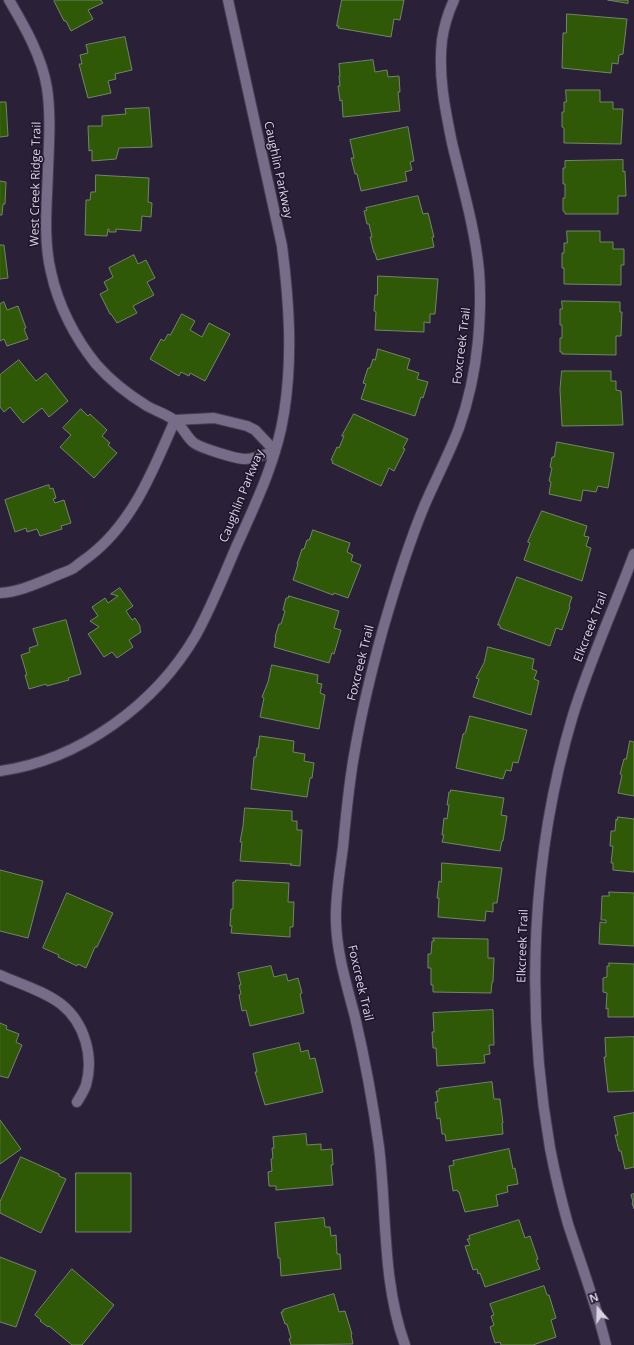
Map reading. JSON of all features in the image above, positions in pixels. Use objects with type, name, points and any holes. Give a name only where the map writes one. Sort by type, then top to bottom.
[{"type":"street","name":"West Creek Ridge Trail","points":[[9,0],[25,28],[38,57],[47,87],[50,115],[46,208],[50,272],[60,304],[76,336],[96,364],[121,388],[147,406],[175,420],[194,443],[201,447],[238,458],[247,459],[274,451],[255,430],[247,426],[214,418],[175,420]]},
{"type":"street","name":"Caughlin Parkway","points":[[0,770],[38,762],[70,751],[128,714],[155,688],[178,661],[196,635],[258,499],[274,451],[284,413],[289,370],[287,286],[280,239],[228,0]]},
{"type":"street","name":"Foxcreek Trail","points":[[405,1345],[398,1325],[388,1267],[384,1195],[378,1141],[363,1054],[343,969],[336,921],[350,777],[369,680],[394,592],[407,554],[424,508],[458,430],[475,372],[480,304],[479,271],[469,216],[445,112],[440,62],[442,38],[448,15],[454,0]]},
{"type":"street","points":[[0,593],[38,584],[73,568],[97,551],[116,531],[146,486],[175,420]]},
{"type":"street","name":"Elkcreek Trail","points":[[606,1345],[600,1318],[568,1222],[550,1149],[538,1060],[534,987],[535,949],[537,907],[548,827],[564,746],[586,676],[634,554]]},
{"type":"street","points":[[0,975],[45,994],[62,1004],[74,1017],[82,1031],[88,1050],[89,1069],[85,1087],[77,1102]]},
{"type":"building","points":[[101,0],[103,3],[88,10],[93,19],[71,31],[66,21],[64,21],[54,1]]},
{"type":"building","points":[[342,0],[404,0],[400,20],[394,19],[391,37],[338,28],[339,26],[337,26]]},
{"type":"building","points":[[608,0],[628,0],[628,3]]},
{"type":"building","points":[[567,14],[627,19],[623,54],[619,55],[618,64],[612,63],[611,73],[562,68],[563,33],[566,33]]},
{"type":"building","points":[[125,37],[132,70],[115,74],[116,79],[108,81],[111,93],[88,98],[79,64],[82,64],[80,55],[88,53],[86,45]]},
{"type":"building","points":[[373,60],[375,72],[387,70],[388,77],[399,76],[400,92],[398,92],[400,111],[343,117],[342,100],[340,101],[338,86],[340,86],[339,64]]},
{"type":"building","points":[[566,90],[600,90],[600,102],[613,102],[613,109],[623,109],[621,144],[564,143],[562,112],[564,112],[564,102],[566,102]]},
{"type":"building","points":[[0,102],[6,102],[8,136],[0,137]]},
{"type":"building","points":[[149,108],[152,147],[119,148],[116,159],[92,161],[92,150],[89,151],[88,126],[102,126],[102,116],[126,114],[125,109]]},
{"type":"building","points":[[408,127],[414,161],[410,162],[412,170],[405,172],[407,181],[361,191],[351,158],[354,158],[350,140]]},
{"type":"building","points":[[623,160],[626,196],[618,196],[618,214],[565,214],[563,211],[565,184],[563,184],[563,168],[565,168],[565,161]]},
{"type":"building","points":[[96,175],[149,178],[148,202],[152,203],[151,217],[142,216],[141,231],[116,229],[116,232],[109,232],[108,229],[107,236],[85,235],[86,200],[90,200],[91,192],[95,192]]},
{"type":"building","points":[[0,181],[6,182],[5,204],[3,204],[2,215],[0,215]]},
{"type":"building","points":[[418,196],[423,214],[428,213],[434,237],[432,237],[434,247],[377,260],[370,237],[372,237],[369,224],[367,224],[364,211],[367,210],[366,208]]},
{"type":"building","points":[[567,231],[600,231],[600,242],[613,242],[613,249],[624,249],[624,265],[621,265],[621,285],[564,284],[562,253],[564,253],[564,243],[567,243]]},
{"type":"building","points":[[0,245],[4,245],[8,278],[0,279]]},
{"type":"building","points":[[134,255],[138,264],[146,260],[155,278],[147,282],[154,295],[133,306],[137,313],[117,323],[110,314],[100,294],[108,290],[104,282],[113,277],[109,268]]},
{"type":"building","points":[[378,276],[438,279],[435,314],[430,314],[430,323],[424,322],[424,332],[375,330],[376,312],[374,311]]},
{"type":"building","points":[[562,301],[620,302],[620,312],[622,312],[621,336],[616,336],[616,355],[562,354],[562,352],[560,352],[562,325],[560,325],[560,309],[562,309]]},
{"type":"building","points":[[4,302],[7,310],[18,306],[26,328],[24,329],[28,339],[7,346],[4,339],[0,341],[0,304]]},
{"type":"building","points":[[182,314],[195,321],[190,330],[202,337],[209,323],[230,334],[205,381],[190,373],[189,376],[181,372],[179,376],[150,359],[161,339],[164,341],[168,334],[170,335]]},
{"type":"building","points":[[378,349],[410,359],[407,369],[419,373],[417,379],[428,382],[415,416],[361,399],[366,384],[363,383],[368,368],[370,368],[373,359],[375,360]]},
{"type":"building","points":[[19,360],[36,381],[46,373],[68,401],[49,417],[42,408],[23,423],[10,407],[4,412],[0,407],[0,375]]},
{"type":"building","points":[[562,371],[611,371],[611,381],[616,381],[616,390],[621,391],[623,425],[562,426],[560,390]]},
{"type":"building","points":[[81,409],[88,416],[90,414],[107,430],[102,436],[110,443],[108,445],[117,453],[94,478],[60,447],[71,435],[63,428]]},
{"type":"building","points":[[354,414],[408,439],[403,448],[405,449],[394,471],[389,468],[381,486],[332,463],[333,461],[331,460],[337,447],[339,448],[344,436],[342,436]]},
{"type":"building","points":[[557,442],[614,453],[608,488],[598,486],[596,492],[583,490],[581,501],[549,494],[551,482],[549,481],[552,468],[550,467]]},
{"type":"building","points":[[49,485],[50,489],[53,488],[56,498],[53,499],[55,503],[64,500],[71,523],[61,526],[62,529],[40,536],[37,529],[27,532],[26,528],[15,532],[5,500]]},
{"type":"building","points":[[542,511],[587,526],[584,536],[589,537],[586,546],[591,548],[582,581],[524,560],[530,543],[528,542]]},
{"type":"building","points":[[313,530],[350,543],[347,552],[353,555],[351,561],[361,565],[348,598],[334,593],[333,595],[293,580],[302,549],[304,549]]},
{"type":"building","points":[[517,577],[572,597],[562,630],[556,628],[550,646],[500,628],[500,625],[498,625]]},
{"type":"building","points":[[120,588],[133,606],[126,611],[132,620],[135,618],[140,626],[141,632],[129,640],[133,647],[117,658],[112,652],[104,657],[88,634],[99,627],[90,621],[98,616],[92,607],[105,598],[108,603],[118,596],[111,594]]},
{"type":"building","points":[[289,596],[339,611],[334,628],[341,630],[334,654],[332,653],[329,663],[274,647],[275,637],[285,611],[283,610],[286,598]]},
{"type":"building","points":[[66,620],[81,674],[68,678],[69,680],[29,689],[25,675],[27,675],[21,655],[30,652],[29,648],[38,645],[33,629]]},
{"type":"building","points":[[488,647],[534,659],[532,669],[537,671],[534,679],[539,681],[531,715],[473,697],[479,679],[476,678],[484,663]]},
{"type":"building","points":[[272,665],[318,675],[317,683],[322,684],[320,693],[325,695],[319,729],[260,717],[264,698],[262,697],[268,682]]},
{"type":"building","points":[[470,716],[527,730],[518,763],[513,762],[511,771],[506,770],[503,779],[456,768],[463,734],[465,733]]},
{"type":"building","points":[[260,736],[294,741],[293,752],[305,754],[304,761],[314,763],[307,797],[251,789],[254,757],[256,757]]},
{"type":"building","points":[[630,741],[634,742],[634,796],[618,793],[622,775],[620,774],[624,759],[626,759]]},
{"type":"building","points":[[451,790],[504,798],[501,815],[507,816],[500,851],[442,842],[444,835],[442,835],[444,818],[447,819],[449,805],[447,805],[449,792]]},
{"type":"building","points":[[245,808],[292,811],[292,821],[297,821],[297,830],[302,830],[300,866],[290,865],[292,864],[240,861],[242,842],[240,842]]},
{"type":"building","points":[[618,817],[634,819],[634,872],[613,870],[613,863],[611,863],[613,846],[610,846],[611,831],[615,831],[616,819],[617,820]]},
{"type":"building","points":[[442,863],[502,868],[497,903],[493,903],[493,912],[486,911],[485,921],[438,917],[439,898],[437,898],[439,881],[441,882]]},
{"type":"building","points":[[0,870],[43,881],[28,938],[0,931]]},
{"type":"building","points":[[236,880],[289,883],[288,902],[294,902],[293,927],[290,927],[290,937],[231,933],[232,926],[230,926],[231,909],[233,909],[233,882]]},
{"type":"building","points":[[609,892],[634,893],[634,946],[599,944],[600,922],[606,923],[606,920],[601,920],[602,896],[609,896]]},
{"type":"building","points":[[67,893],[113,913],[86,968],[78,964],[77,966],[58,957],[59,955],[43,948]]},
{"type":"building","points":[[433,938],[488,939],[488,958],[494,958],[491,993],[433,992],[433,985],[431,985],[431,968],[428,968],[428,954],[431,954],[432,941],[434,941]]},
{"type":"building","points":[[609,963],[634,964],[634,1017],[608,1017],[608,1008],[606,1009],[607,993],[603,992],[603,978],[607,977],[607,966],[609,966]]},
{"type":"building","points":[[271,966],[274,977],[286,974],[288,981],[298,978],[302,993],[300,994],[304,1013],[250,1026],[246,1010],[242,1011],[239,995],[241,994],[239,985],[241,985],[238,973]]},
{"type":"building","points":[[493,1010],[494,1045],[489,1045],[490,1054],[484,1055],[485,1063],[437,1066],[436,1048],[433,1048],[433,1013]]},
{"type":"building","points":[[0,1023],[7,1026],[6,1029],[19,1034],[16,1042],[22,1045],[8,1078],[0,1076]]},
{"type":"building","points":[[634,1037],[634,1091],[608,1092],[604,1057],[606,1057],[605,1038]]},
{"type":"building","points":[[299,1043],[301,1052],[308,1050],[310,1059],[315,1058],[323,1092],[265,1105],[255,1072],[257,1072],[253,1054]]},
{"type":"building","points":[[492,1082],[494,1099],[500,1099],[503,1134],[446,1141],[445,1134],[442,1134],[440,1118],[437,1119],[435,1102],[438,1102],[436,1091],[439,1091],[439,1089]]},
{"type":"building","points":[[634,1113],[634,1167],[625,1169],[621,1151],[619,1151],[615,1135],[618,1135],[614,1117]]},
{"type":"building","points":[[0,1120],[21,1149],[0,1164]]},
{"type":"building","points":[[306,1134],[307,1145],[321,1144],[321,1150],[332,1149],[333,1165],[331,1165],[333,1185],[276,1190],[276,1186],[269,1186],[268,1172],[272,1171],[271,1159],[273,1158],[272,1148],[274,1148],[273,1137]]},
{"type":"building","points":[[509,1149],[518,1184],[507,1186],[508,1192],[496,1195],[498,1206],[465,1212],[459,1192],[457,1190],[453,1191],[449,1166],[454,1165],[453,1161]]},
{"type":"building","points":[[21,1157],[59,1174],[59,1176],[66,1179],[41,1233],[0,1213],[0,1202]]},
{"type":"building","points":[[76,1173],[131,1173],[131,1232],[76,1232]]},
{"type":"building","points":[[634,1194],[634,1209],[631,1195]]},
{"type":"building","points":[[324,1218],[325,1227],[330,1227],[331,1236],[336,1235],[337,1254],[340,1254],[341,1269],[281,1276],[275,1223]]},
{"type":"building","points":[[519,1220],[525,1238],[530,1236],[538,1259],[536,1260],[540,1269],[485,1287],[480,1273],[478,1274],[477,1269],[473,1270],[465,1246],[470,1245],[467,1239],[470,1239],[469,1236]]},
{"type":"building","points":[[0,1257],[36,1271],[16,1327],[0,1322]]},
{"type":"building","points":[[72,1269],[114,1305],[82,1345],[72,1345],[49,1326],[48,1327],[40,1321],[41,1320],[35,1315]]},
{"type":"building","points":[[544,1286],[547,1295],[549,1295],[556,1318],[551,1320],[556,1337],[533,1345],[501,1345],[500,1342],[495,1343],[490,1327],[494,1325],[491,1316],[494,1315],[490,1304]]},
{"type":"building","points":[[334,1294],[339,1312],[345,1311],[352,1334],[353,1344],[291,1345],[289,1339],[291,1338],[287,1324],[285,1324],[281,1312],[283,1312],[283,1310]]}]
